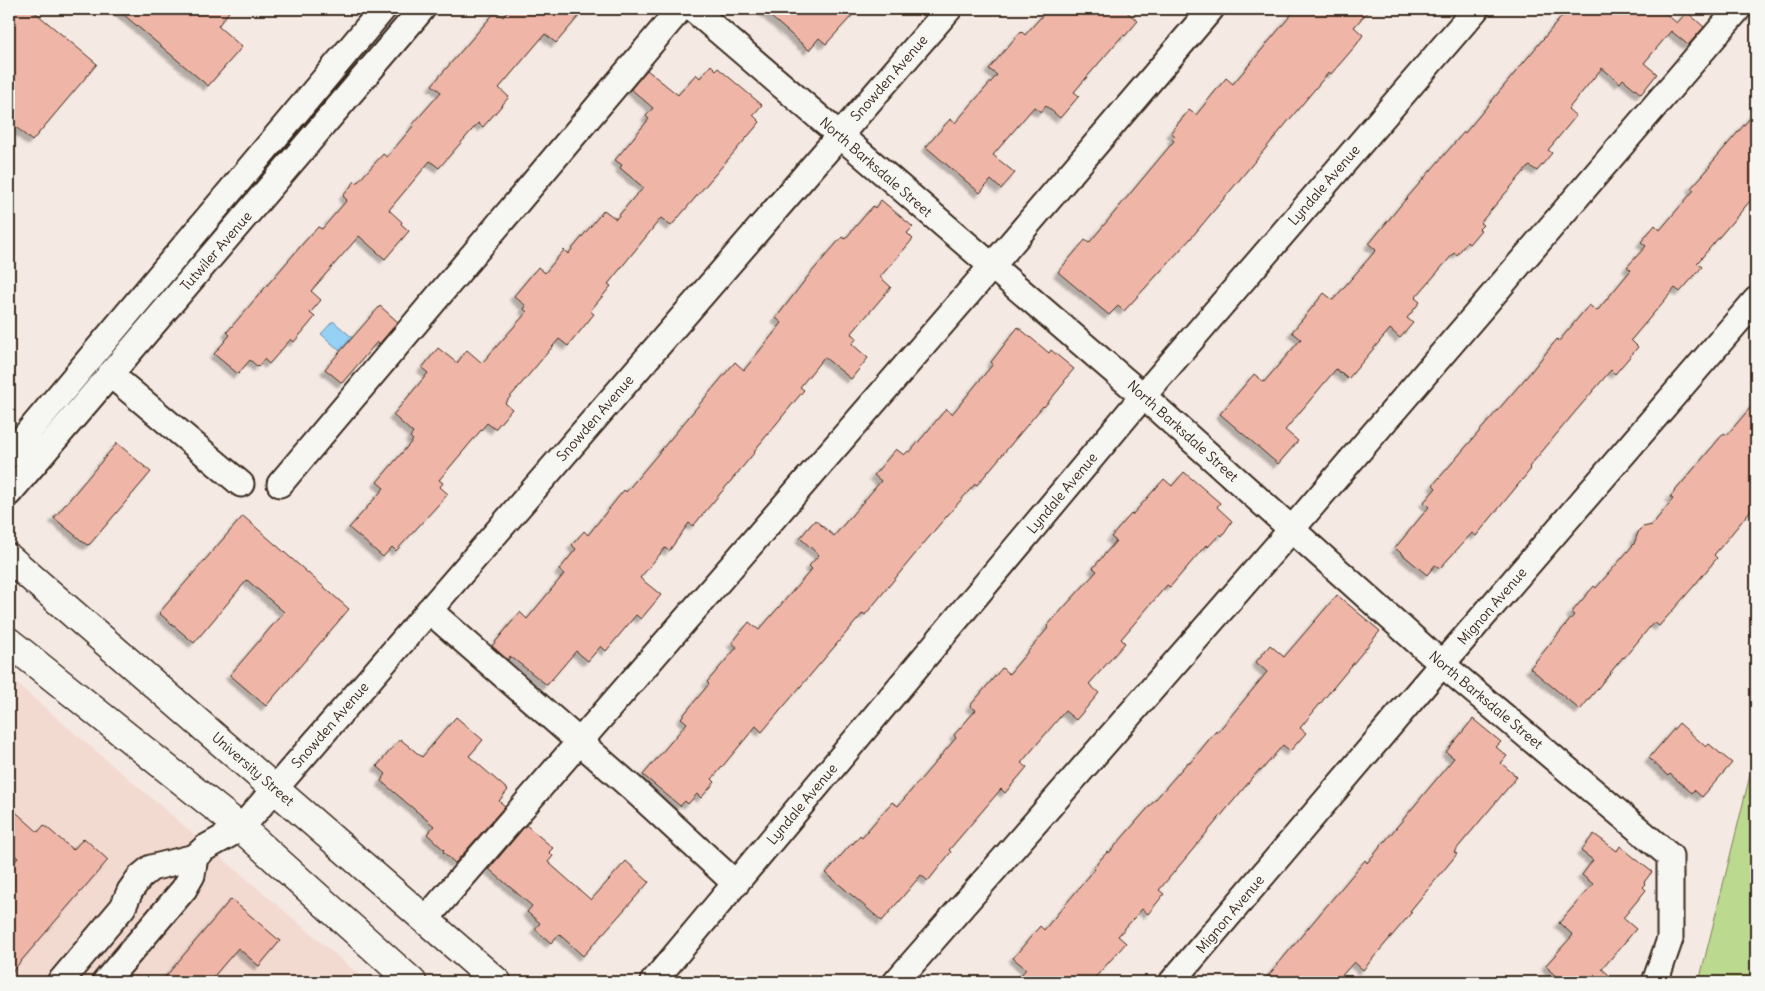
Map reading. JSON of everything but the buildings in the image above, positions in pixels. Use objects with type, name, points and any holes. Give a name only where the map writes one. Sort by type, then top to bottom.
[{"type":"main road","name":"University Street","points":[[9,558],[497,982]]},
{"type":"main road","points":[[9,642],[241,828],[412,982]]},
{"type":"street","name":"Tutwiler Avenue","points":[[9,493],[422,9]]},
{"type":"street","points":[[280,484],[680,9]]},
{"type":"street","name":"North Barksdale Street","points":[[693,9],[1143,396],[1442,664],[1670,856],[1670,939],[1655,982]]},
{"type":"street","name":"Snowden Avenue","points":[[195,857],[205,848],[241,828],[950,9]]},
{"type":"street","points":[[425,920],[992,266],[1211,9]]},
{"type":"street","name":"Lyndale Avenue","points":[[653,982],[1143,396],[1476,9]]},
{"type":"street","points":[[896,982],[1292,529],[1738,9]]},
{"type":"street","name":"Tutwiler Avenue","points":[[9,455],[240,179],[372,12]]},
{"type":"street","points":[[372,12],[396,39]]},
{"type":"street","points":[[240,179],[261,198]]},
{"type":"street","name":"Mignon Avenue","points":[[1172,982],[1442,664],[1756,300]]},
{"type":"street","points":[[110,374],[241,484]]},
{"type":"street","points":[[429,610],[631,787],[736,884]]},
{"type":"street","points":[[60,982],[124,907],[130,891],[140,877],[151,868],[195,857],[192,875],[184,889],[105,982]]},
{"type":"shaded area","points":[[9,677],[368,982],[9,982]]},
{"type":"green space","points":[[1756,751],[1756,982],[1699,982]]},
{"type":"water","points":[[333,321],[361,345],[349,359],[321,334]]}]
